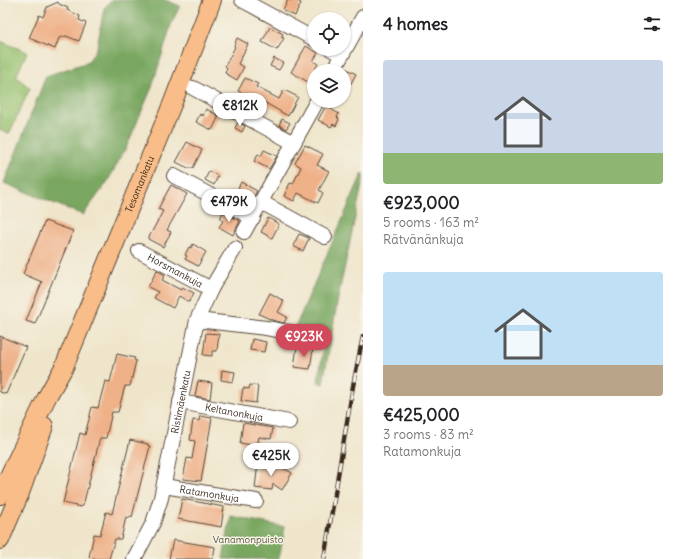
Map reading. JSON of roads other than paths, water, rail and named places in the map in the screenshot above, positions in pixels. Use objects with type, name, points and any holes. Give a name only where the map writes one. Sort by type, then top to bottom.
[{"type":"main road","name":"Tesomankatu","points":[[0,540],[20,493],[53,404],[64,367],[173,102],[212,0]]},
{"type":"main road","name":"Tesomankatu","points":[[0,495],[47,397],[64,367]]},
{"type":"street","points":[[242,0],[307,36]]},
{"type":"street","points":[[351,33],[363,17]]},
{"type":"street","points":[[193,88],[294,143]]},
{"type":"street","points":[[244,232],[313,108]]},
{"type":"street","points":[[174,176],[253,218]]},
{"type":"street","points":[[261,202],[326,237]]},
{"type":"street","name":"Ristimäenkatu","points":[[134,559],[153,523],[161,498],[197,320],[211,289],[235,248]]},
{"type":"street","name":"Horsmankuja","points":[[139,251],[211,289]]},
{"type":"street","points":[[197,320],[266,328],[306,336]]},
{"type":"street","name":"Keltanonkuja","points":[[180,402],[288,422]]},
{"type":"street","name":"Ratamonkuja","points":[[164,486],[256,501]]},
{"type":"railway","points":[[324,559],[353,386],[363,336]]},
{"type":"park label","name":"Vanamonpuisto","points":[[248,539]]}]
